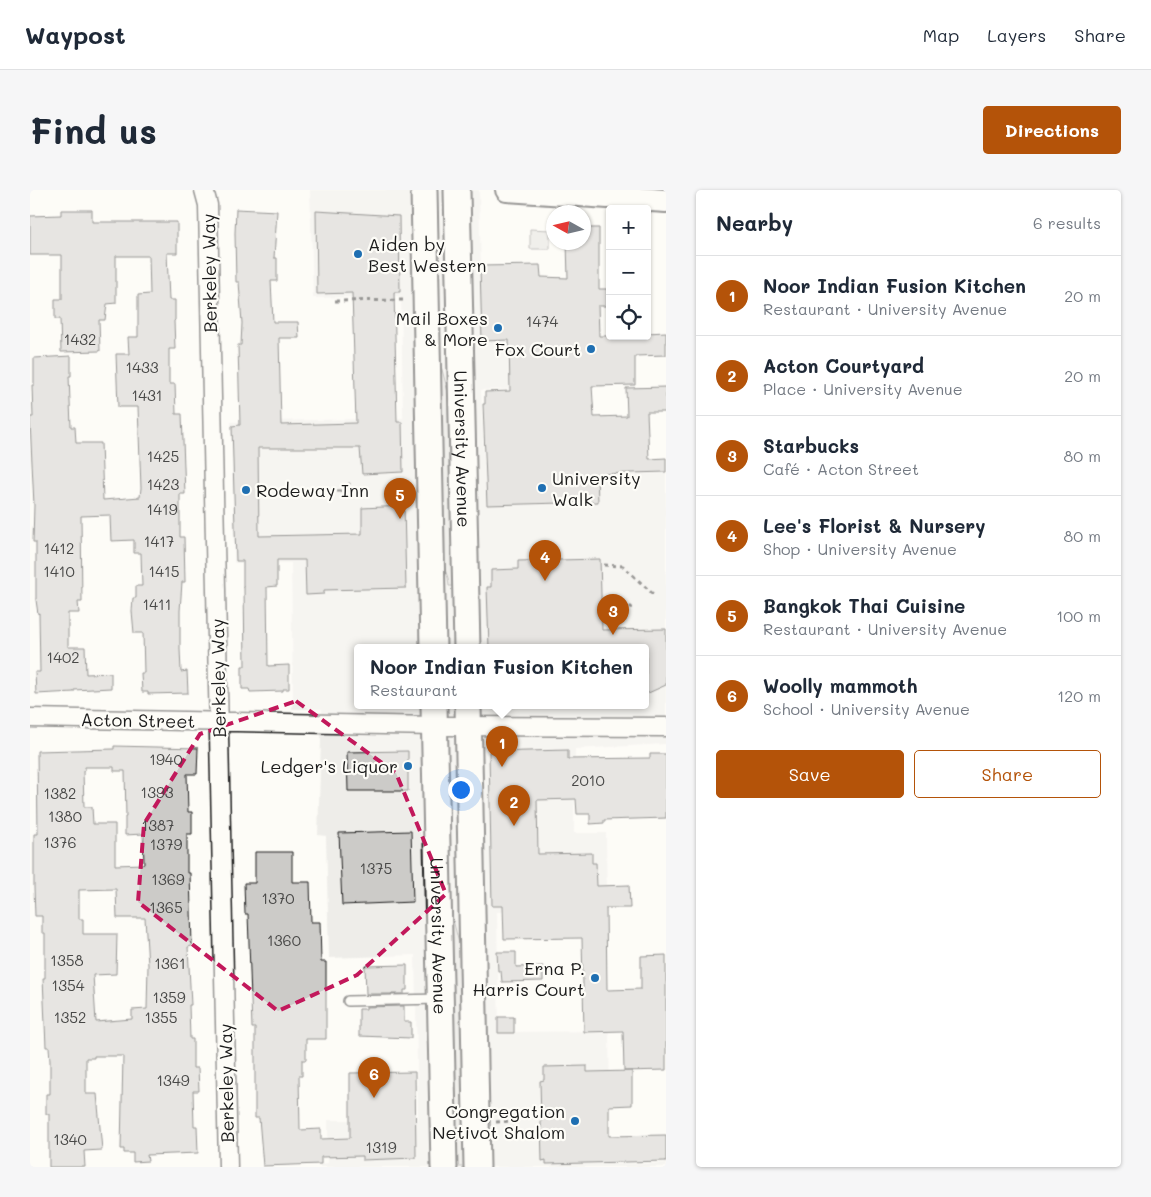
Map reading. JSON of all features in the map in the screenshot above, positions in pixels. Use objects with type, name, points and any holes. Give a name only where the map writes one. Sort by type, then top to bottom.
[{"type":"main road","name":"University Avenue","points":[[424,190],[433,644]]},
{"type":"main road","name":"University Avenue","points":[[457,190],[467,644]]},
{"type":"main road","name":"University Avenue","points":[[434,716],[444,1167]]},
{"type":"main road","name":"University Avenue","points":[[468,716],[477,1167]]},
{"type":"street","name":"Berkeley Way","points":[[204,190],[208,204],[228,1167]]},
{"type":"street","points":[[506,190],[666,201]]},
{"type":"street","name":"Acton Street","points":[[30,718],[219,722],[468,716],[666,727]]},
{"type":"lane","points":[[348,1001],[440,1000]]},
{"type":"path","points":[[335,301],[425,299]]},
{"type":"path","points":[[281,491],[343,491],[350,483]]},
{"type":"path","points":[[604,565],[623,566],[654,595]]},
{"type":"path","points":[[617,616],[626,613],[632,606]]},
{"type":"highlighted area","points":[[296,701],[396,773],[446,894],[357,975],[278,1011],[138,902],[144,824],[200,734]]},
{"type":"shaded area","points":[[310,190],[479,190],[482,309],[600,306],[603,387],[481,390],[484,462],[597,460],[598,474],[666,473],[666,744],[575,749],[574,833],[606,833],[607,908],[497,912],[499,1032],[609,1031],[611,1164],[666,1163],[666,1167],[320,1167],[320,1164],[328,1163],[328,1120],[418,1120],[415,955],[329,958],[326,836],[318,835],[322,709],[292,709],[291,563],[234,563],[231,422],[403,418],[401,296],[313,298]]},
{"type":"shaded area","points":[[530,229],[546,230],[546,249],[530,249]]},
{"type":"shaded area","points":[[440,362],[449,396],[452,586],[449,586],[442,561]]},
{"type":"shaded area","points":[[447,759],[451,912],[460,947],[465,1167],[452,1167]]},
{"type":"building","points":[[236,209],[277,211],[274,258],[277,258],[277,281],[271,281],[273,322],[298,322],[299,338],[279,338],[281,425],[356,423],[352,293],[317,294],[316,211],[399,216],[400,292],[394,292],[397,422],[402,422],[403,472],[362,474],[360,448],[258,448],[259,536],[362,534],[362,508],[404,506],[406,588],[324,590],[324,594],[306,595],[305,560],[277,560],[277,586],[267,587],[268,666],[289,665],[289,689],[283,689],[283,691],[250,692],[249,689],[242,689],[242,666],[245,666],[244,587],[243,561],[236,561],[232,426],[240,425],[238,345],[241,345],[242,323],[239,282],[236,282]]},
{"type":"building","points":[[61,210],[92,210],[92,222],[177,222],[177,253],[167,253],[169,300],[175,300],[175,349],[169,349],[169,384],[175,384],[176,414],[182,414],[185,494],[180,494],[180,537],[184,537],[185,582],[182,582],[180,649],[181,672],[187,671],[188,693],[148,694],[148,692],[142,692],[141,673],[144,673],[143,633],[134,633],[132,611],[133,598],[136,598],[136,586],[142,586],[141,553],[134,553],[134,540],[111,541],[110,515],[81,516],[82,602],[78,602],[79,613],[68,613],[68,647],[85,647],[86,674],[111,673],[111,688],[36,694],[35,672],[40,672],[39,613],[36,600],[36,542],[33,542],[34,505],[30,421],[30,417],[33,417],[32,385],[34,385],[34,358],[71,356],[71,376],[69,376],[71,427],[75,427],[76,443],[101,443],[103,500],[140,497],[141,488],[138,407],[118,407],[116,354],[129,354],[128,337],[138,337],[138,295],[150,294],[149,256],[116,256],[116,303],[107,304],[105,320],[99,320],[100,351],[61,352],[60,319],[55,319],[55,299],[62,299],[62,255],[30,255],[30,216],[61,215]]},
{"type":"building","points":[[591,228],[599,228],[599,289],[606,289],[606,306],[598,306],[599,336],[606,336],[606,340],[651,340],[651,333],[666,332],[666,355],[635,356],[635,385],[592,386],[594,417],[627,416],[626,388],[666,387],[666,412],[647,412],[649,459],[666,458],[666,472],[597,474],[598,502],[487,505],[483,404],[485,404],[485,392],[510,391],[509,340],[482,341],[480,266],[540,265],[541,277],[568,278],[567,250],[591,250]]},
{"type":"building","points":[[600,559],[602,630],[666,629],[666,685],[649,693],[649,644],[489,644],[487,587],[491,587],[491,570],[518,569],[518,561]]},
{"type":"building","points":[[114,746],[198,748],[197,774],[187,774],[188,812],[192,812],[192,834],[187,834],[187,873],[190,873],[192,946],[188,947],[191,1005],[189,1005],[190,1039],[193,1039],[193,1068],[198,1068],[199,1091],[193,1091],[194,1126],[197,1126],[198,1153],[147,1155],[148,1161],[133,1162],[133,1153],[124,1153],[124,1149],[121,1149],[123,1056],[94,1056],[94,1058],[86,1058],[86,1094],[97,1094],[102,1150],[84,1151],[85,1167],[49,1167],[49,1114],[46,1114],[46,1094],[50,1094],[50,1061],[49,1047],[46,1047],[43,978],[45,978],[45,933],[42,933],[42,916],[35,916],[34,887],[34,834],[38,834],[37,751],[114,749]],"holes":[[[85,767],[114,767],[114,771],[125,771],[125,835],[143,834],[144,864],[115,865],[115,824],[93,824],[92,807],[84,807],[83,771],[85,771]],[[116,889],[117,918],[145,918],[148,965],[147,1009],[132,1010],[132,1019],[96,1022],[93,975],[116,974],[117,934],[83,934],[83,919],[79,919],[79,890]]]},
{"type":"building","points":[[568,750],[568,759],[650,758],[650,754],[666,754],[666,818],[604,820],[604,823],[590,824],[590,814],[577,814],[576,799],[537,800],[538,854],[592,853],[592,863],[596,863],[597,886],[629,885],[630,908],[606,908],[607,990],[641,989],[641,956],[666,955],[666,1070],[624,1071],[623,1031],[584,1032],[582,938],[504,939],[503,906],[492,906],[489,752]]},
{"type":"building","points":[[408,751],[408,791],[348,791],[347,752]]},
{"type":"building","points":[[411,831],[413,902],[342,905],[339,833]]},
{"type":"building","points":[[255,852],[292,852],[292,882],[310,882],[311,922],[320,922],[321,962],[326,962],[326,1039],[306,1039],[306,1060],[302,1060],[302,1076],[299,1076],[300,1130],[321,1129],[321,1139],[350,1138],[350,1073],[415,1072],[416,1158],[362,1160],[362,1156],[321,1157],[321,1164],[263,1166],[259,1118],[255,1118],[255,1028],[252,1028],[248,914],[245,914],[244,883],[255,883]]},
{"type":"building","points":[[497,952],[516,952],[516,967],[543,966],[543,981],[502,982],[501,971],[498,971]]},
{"type":"building","points":[[407,965],[407,990],[404,990],[404,994],[366,994],[365,966]]},
{"type":"building","points":[[404,1006],[404,1022],[411,1022],[411,1038],[359,1036],[359,1009],[366,1009],[366,1007]]},
{"type":"building","points":[[498,1017],[514,1017],[514,1033],[498,1033]]},
{"type":"building","name":"Congregation Netivot Shalom","points":[[587,1066],[587,1072],[632,1071],[632,1105],[609,1106],[609,1136],[666,1135],[666,1161],[546,1164],[546,1160],[542,1161],[540,1081],[544,1080],[544,1067]]},
{"type":"place","name":"Aiden by Best Western","points":[[358,254]]},
{"type":"place","name":"Mail Boxes & More","points":[[498,328]]},
{"type":"place","name":"Fox Court","points":[[591,349]]},
{"type":"place","name":"University Walk","points":[[542,488]]},
{"type":"place","name":"Rodeway Inn","points":[[246,490]]},
{"type":"place","name":"Bangkok Thai Cuisine","points":[[400,519]]},
{"type":"place","name":"Lee's Florist & Nursery","points":[[545,581]]},
{"type":"place","name":"Starbucks","points":[[613,635]]},
{"type":"place","name":"Ledger's Liquor","points":[[408,766]]},
{"type":"place","name":"Noor Indian Fusion Kitchen","points":[[502,767]]},
{"type":"place","name":"Acton Courtyard","points":[[514,826]]},
{"type":"place","name":"Erna P. Harris Court","points":[[595,978]]},
{"type":"place","name":"Woolly mammoth","points":[[374,1098]]},
{"type":"place","name":"Congregation Netivot Shalom","points":[[575,1121]]}]
